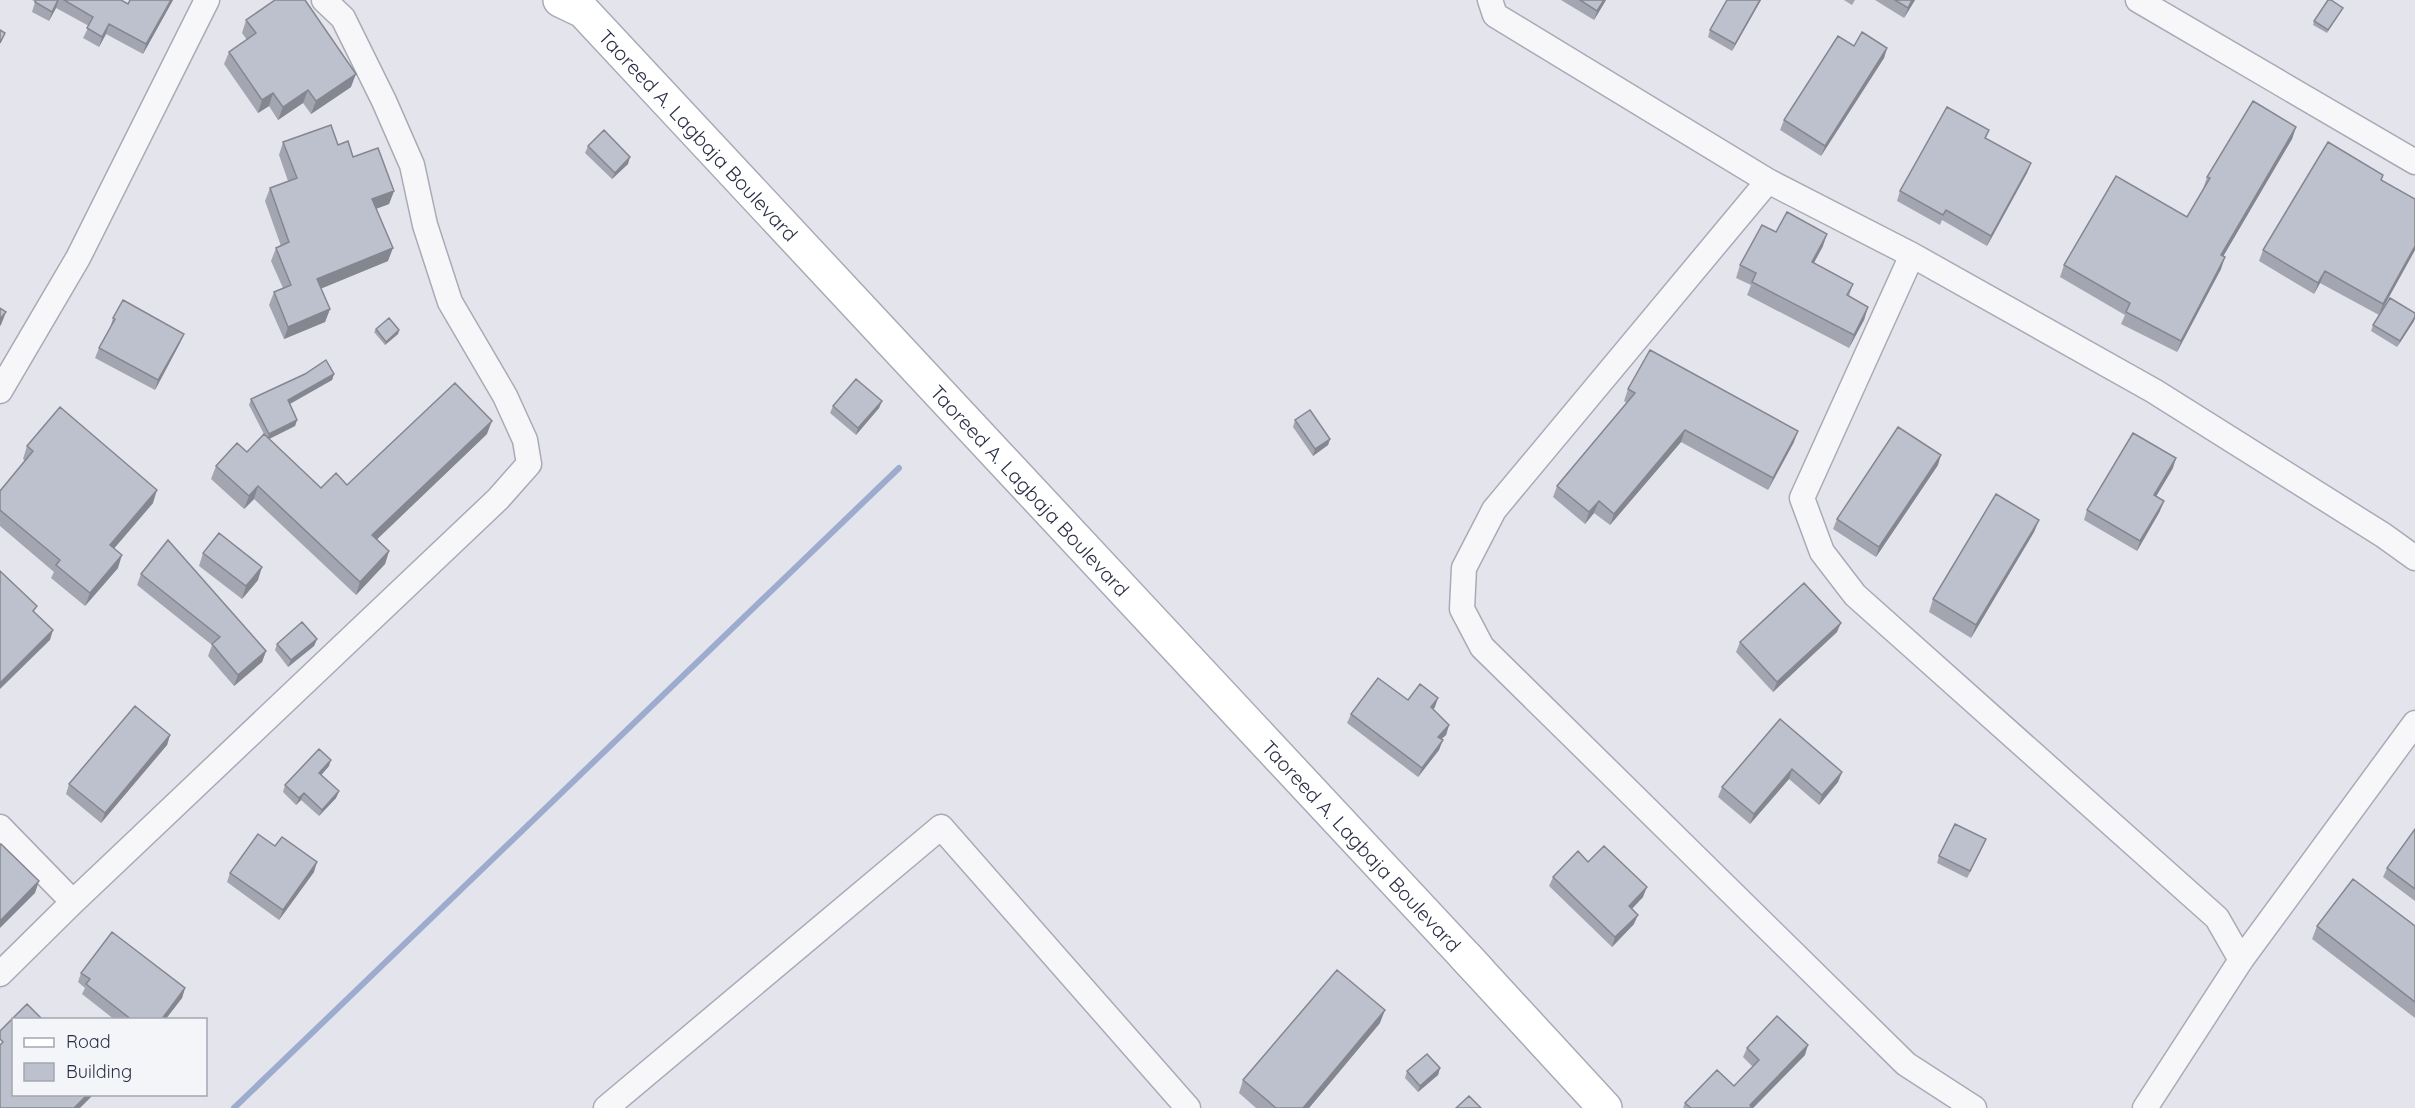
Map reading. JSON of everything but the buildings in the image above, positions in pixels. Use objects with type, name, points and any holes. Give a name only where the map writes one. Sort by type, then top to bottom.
[{"type":"street","points":[[0,391],[78,258],[207,0]]},
{"type":"street","points":[[0,974],[498,499],[530,464],[525,440],[505,396],[450,302],[425,225],[412,165],[389,112],[343,18],[324,0]]},
{"type":"street","points":[[1490,0],[1495,15],[1767,181],[1912,255],[2154,391],[2415,558]]},
{"type":"street","points":[[2138,0],[2415,162]]},
{"type":"street","name":"Taoreed A. Lagbaja Boulevard","points":[[574,4],[1478,970]]},
{"type":"street","points":[[1767,181],[1494,510],[1464,568],[1462,609],[1482,647],[1906,1064],[1974,1108]]},
{"type":"street","points":[[1912,255],[1802,498],[1822,552],[1855,594],[2217,918],[2241,960]]},
{"type":"street","points":[[2145,1108],[2241,960],[2415,723]]},
{"type":"street","name":"Taoreed A. Lagbaja Boulevard","points":[[1316,795],[1605,1108]]},
{"type":"street","points":[[606,1108],[941,826],[1188,1108]]},
{"type":"street","points":[[0,827],[73,902]]},
{"type":"waterway","points":[[234,1108],[899,468]]}]
